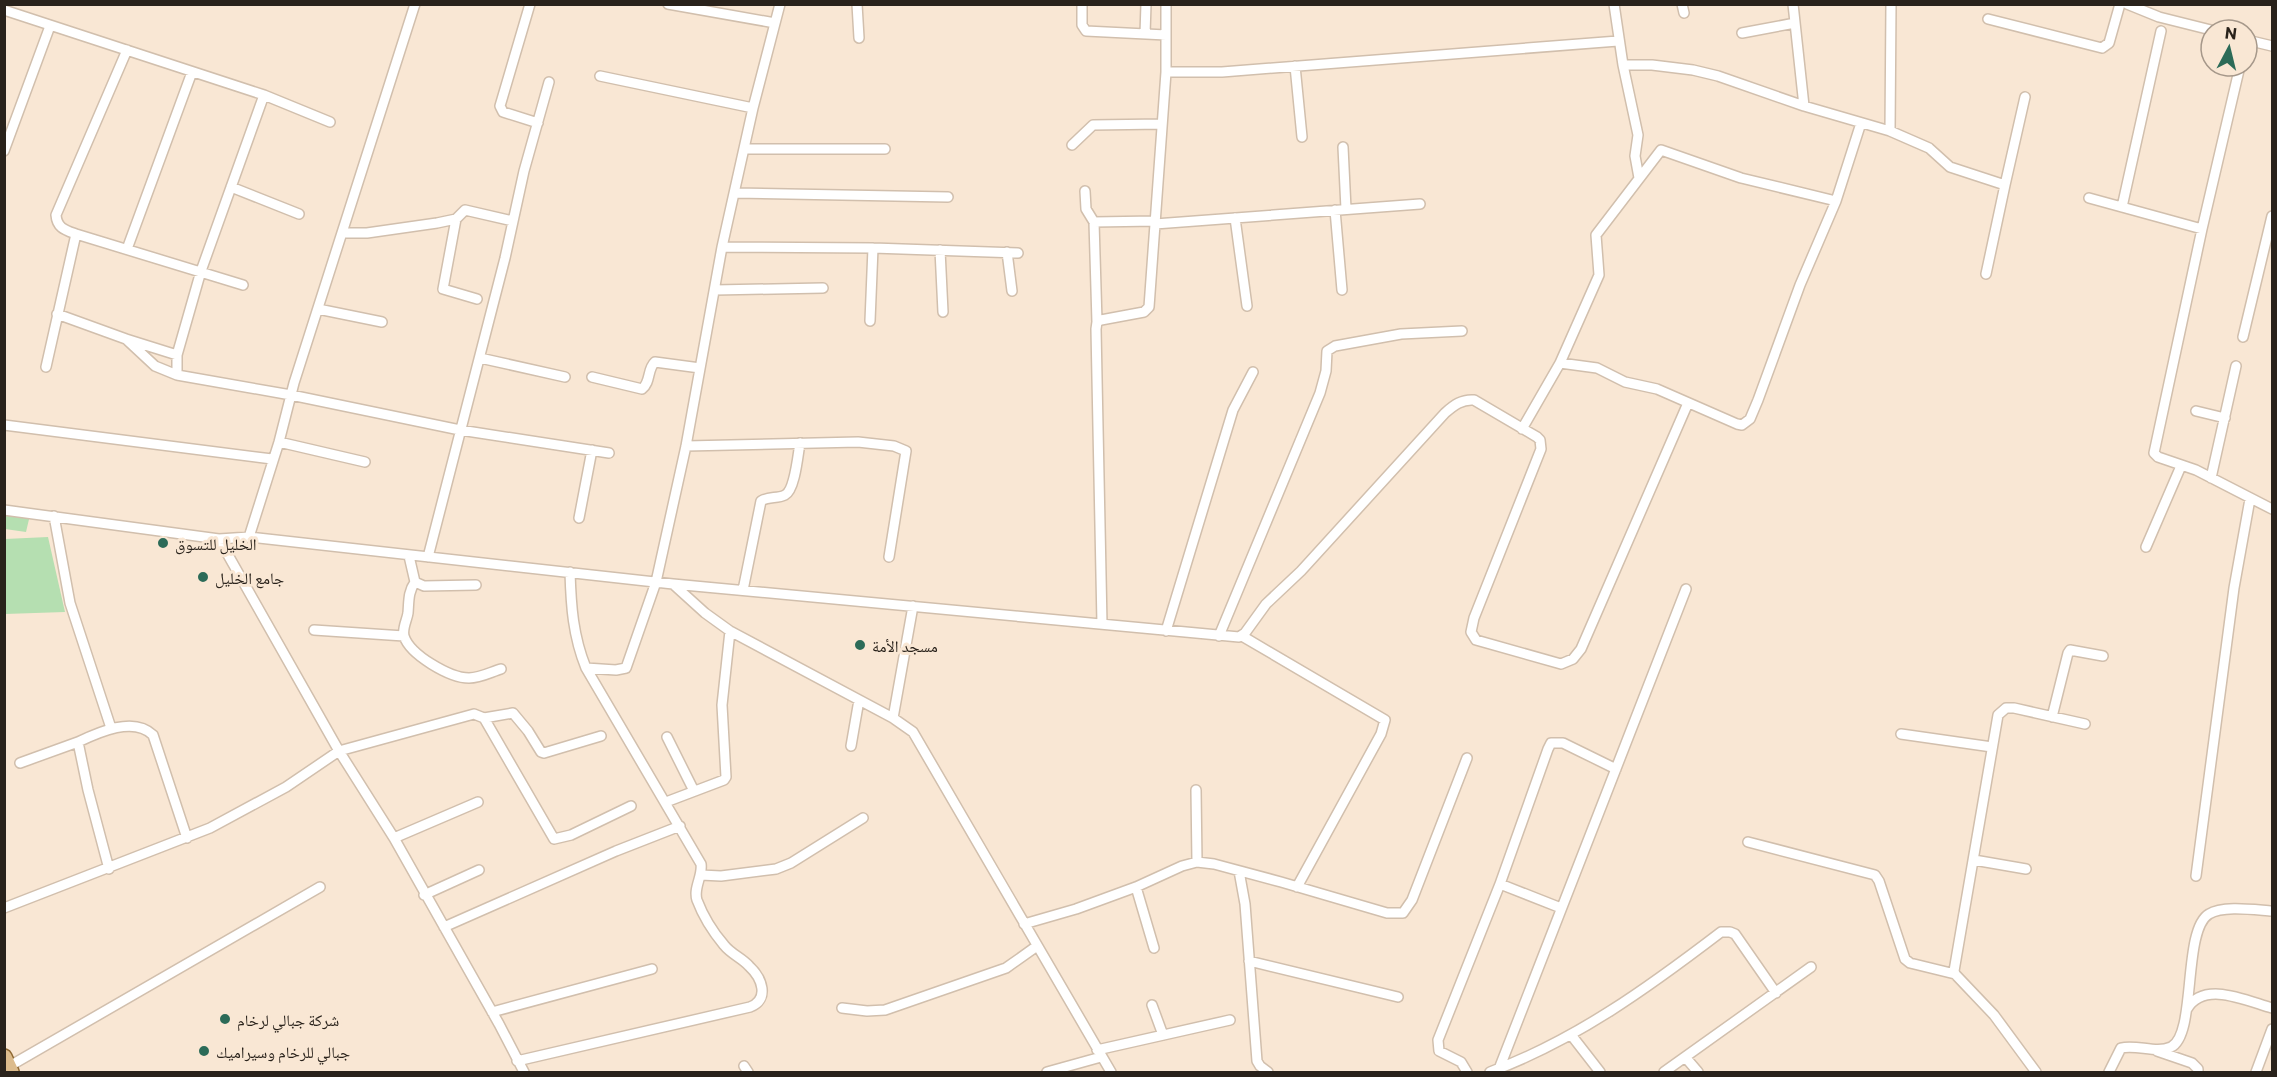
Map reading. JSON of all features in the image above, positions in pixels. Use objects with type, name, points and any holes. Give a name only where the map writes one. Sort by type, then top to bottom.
[{"type":"street","points":[[249,537],[279,442],[291,395],[415,4]]},
{"type":"street","points":[[530,4],[500,106],[503,112],[538,123]]},
{"type":"street","points":[[668,4],[775,23]]},
{"type":"street","points":[[586,668],[616,670],[626,668],[656,582],[686,446],[722,247],[753,108],[780,4]]},
{"type":"street","points":[[857,4],[859,38]]},
{"type":"street","points":[[1082,4],[1082,25],[1086,32],[1166,35]]},
{"type":"street","points":[[1145,34],[1146,4]]},
{"type":"street","points":[[1097,322],[1106,318],[1148,310],[1152,293],[1166,72],[1166,4]]},
{"type":"street","points":[[1614,4],[1618,41],[1638,135],[1635,156],[1639,178]]},
{"type":"street","points":[[1793,4],[1803,106]]},
{"type":"street","points":[[1890,131],[1891,4]]},
{"type":"street","points":[[1988,19],[2102,48],[2109,43],[2120,4]]},
{"type":"street","points":[[2127,4],[2159,17],[2199,27]]},
{"type":"street","points":[[4,10],[264,95],[330,122]]},
{"type":"street","points":[[1742,33],[1796,23]]},
{"type":"street","points":[[4,151],[50,26]]},
{"type":"street","points":[[2122,207],[2161,31]]},
{"type":"street","points":[[1166,72],[1222,72],[1618,41]]},
{"type":"street","points":[[127,50],[56,215],[57,222],[62,228],[76,234],[243,285]]},
{"type":"street","points":[[1623,65],[1652,65],[1693,70],[1718,76],[1803,106],[1890,131],[1929,148],[1950,167],[2005,185]]},
{"type":"street","points":[[1295,66],[1302,137]]},
{"type":"street","points":[[127,249],[192,72]]},
{"type":"street","points":[[600,76],[753,108]]},
{"type":"street","points":[[2238,78],[2202,229],[2154,453],[2158,457],[2211,478],[2272,509]]},
{"type":"street","points":[[428,557],[549,82]]},
{"type":"street","points":[[177,375],[177,355],[201,271],[264,95]]},
{"type":"street","points":[[1986,274],[2025,97]]},
{"type":"street","points":[[1560,363],[1597,368],[1625,382],[1657,388],[1737,424],[1750,419],[1800,285],[1836,201],[1861,123]]},
{"type":"street","points":[[1072,145],[1093,125],[1162,124]]},
{"type":"street","points":[[1343,147],[1346,209]]},
{"type":"street","points":[[744,148],[885,149]]},
{"type":"street","points":[[1522,429],[1560,363],[1599,275],[1596,235],[1661,150],[1741,178],[1836,201]]},
{"type":"street","points":[[231,187],[299,214]]},
{"type":"street","points":[[1085,191],[1086,209],[1094,222],[1102,624]]},
{"type":"street","points":[[735,193],[948,197]]},
{"type":"street","points":[[2089,198],[2202,229]]},
{"type":"street","points":[[1094,222],[1235,218],[1420,204]]},
{"type":"street","points":[[344,232],[367,233],[404,229],[456,219],[465,210],[513,221]]},
{"type":"street","points":[[1335,210],[1342,290]]},
{"type":"street","points":[[2242,337],[2272,216]]},
{"type":"street","points":[[1235,218],[1247,306]]},
{"type":"street","points":[[456,219],[443,289],[477,299]]},
{"type":"street","points":[[46,367],[76,234]]},
{"type":"street","points":[[722,247],[873,248],[1018,253]]},
{"type":"street","points":[[870,321],[873,248]]},
{"type":"street","points":[[940,250],[943,312]]},
{"type":"street","points":[[1007,252],[1012,291]]},
{"type":"street","points":[[715,291],[823,288]]},
{"type":"street","points":[[318,309],[382,322]]},
{"type":"street","points":[[57,314],[177,355]]},
{"type":"street","points":[[1219,636],[1320,393],[1326,371],[1327,351],[1335,346],[1401,334],[1462,331]]},
{"type":"street","points":[[126,339],[155,366],[177,375],[291,395],[460,430],[609,453]]},
{"type":"street","points":[[480,358],[565,377]]},
{"type":"street","points":[[592,377],[642,389],[646,385],[655,362],[700,368]]},
{"type":"street","points":[[2211,478],[2236,366]]},
{"type":"street","points":[[1166,631],[1233,410],[1253,372]]},
{"type":"street","points":[[1242,636],[1266,604],[1301,571],[1343,522],[1453,406],[1464,400],[1474,400],[1540,440],[1539,457],[1474,618],[1471,632],[1476,640],[1502,649],[1557,663],[1567,663],[1581,649],[1688,403]]},
{"type":"street","points":[[2196,411],[2225,418]]},
{"type":"street","points":[[4,425],[272,459]]},
{"type":"street","points":[[279,442],[365,462]]},
{"type":"street","points":[[686,446],[858,442],[894,446],[906,451],[889,557]]},
{"type":"street","points":[[743,590],[761,501],[766,498],[784,496],[789,491],[800,443]]},
{"type":"street","points":[[579,518],[592,450]]},
{"type":"street","points":[[2146,547],[2181,466]]},
{"type":"street","points":[[2196,876],[2232,600],[2250,499]]},
{"type":"street","points":[[4,510],[219,539],[249,537],[673,584],[1219,636],[1242,636],[1382,718],[1385,722],[1297,887]]},
{"type":"street","points":[[54,516],[70,603],[111,728]]},
{"type":"street","points":[[219,539],[339,751],[394,838],[524,1072]]},
{"type":"street","points":[[409,556],[415,582],[408,598],[404,636],[411,646],[424,658],[454,675],[474,677],[501,669]]},
{"type":"street","points":[[517,1061],[757,1005],[762,999],[763,991],[750,966],[726,948],[698,902],[696,888],[701,875],[701,864],[586,668],[572,622],[570,572]]},
{"type":"street","points":[[415,582],[424,586],[476,585]]},
{"type":"street","points":[[673,584],[730,631],[893,718],[913,732],[1111,1072]]},
{"type":"street","points":[[1495,1071],[1686,589]]},
{"type":"street","points":[[893,718],[913,606]]},
{"type":"street","points":[[314,630],[404,636]]},
{"type":"street","points":[[666,802],[724,780],[726,777],[722,705],[730,631]]},
{"type":"street","points":[[2052,717],[2070,650],[2103,656]]},
{"type":"street","points":[[851,746],[859,700]]},
{"type":"street","points":[[1955,974],[1998,715],[2001,710],[2014,708],[2085,724]]},
{"type":"street","points":[[4,908],[110,869],[210,828],[286,787],[339,751],[474,714],[484,718],[513,713],[544,753],[601,736]]},
{"type":"street","points":[[484,718],[554,840],[571,835],[631,806]]},
{"type":"street","points":[[20,763],[111,728],[135,726],[147,729],[153,735],[187,838]]},
{"type":"street","points":[[1900,734],[1992,747]]},
{"type":"street","points":[[667,737],[694,790]]},
{"type":"street","points":[[78,742],[88,790],[110,869]]},
{"type":"street","points":[[1467,1072],[1461,1062],[1439,1051],[1437,1046],[1500,884],[1551,743],[1563,743],[1616,769]]},
{"type":"street","points":[[1024,924],[1076,909],[1197,862],[1239,871],[1387,913],[1403,913],[1412,900],[1467,758]]},
{"type":"street","points":[[1196,790],[1197,862]]},
{"type":"street","points":[[394,838],[478,801]]},
{"type":"street","points":[[701,875],[721,876],[776,869],[791,863],[863,818]]},
{"type":"street","points":[[444,927],[680,826]]},
{"type":"street","points":[[1748,842],[1875,875],[1879,880],[1905,959],[1910,963],[1955,974],[1994,1015],[2036,1072]]},
{"type":"street","points":[[1974,860],[2026,869]]},
{"type":"street","points":[[424,895],[479,870]]},
{"type":"street","points":[[1239,871],[1245,904],[1257,1061],[1268,1072]]},
{"type":"street","points":[[1500,884],[1561,908]]},
{"type":"street","points":[[8,1065],[320,887]]},
{"type":"street","points":[[1136,887],[1154,948]]},
{"type":"street","points":[[2152,1049],[2171,1047],[2177,1041],[2187,1008],[2199,924],[2208,914],[2218,910],[2272,910]]},
{"type":"street","points":[[1495,1071],[1572,1036],[1660,979],[1721,932],[1735,934],[1776,993]]},
{"type":"street","points":[[842,1008],[867,1011],[885,1010],[1006,968],[1037,946]]},
{"type":"street","points":[[1249,961],[1398,997]]},
{"type":"street","points":[[1664,1072],[1811,967]]},
{"type":"street","points":[[492,1012],[652,969]]},
{"type":"street","points":[[2187,1008],[2194,999],[2209,994],[2221,994],[2272,1008]]},
{"type":"street","points":[[1152,1005],[1163,1035]]},
{"type":"street","points":[[1047,1072],[1099,1053],[1163,1035],[1230,1020]]},
{"type":"street","points":[[2256,1072],[2272,1029]]},
{"type":"street","points":[[1572,1036],[1600,1072]]},
{"type":"street","points":[[2109,1072],[2121,1048],[2130,1046],[2152,1049],[2192,1063],[2198,1072]]},
{"type":"street","points":[[1686,1058],[1698,1072]]},
{"type":"green space","points":[[4,511],[30,515],[26,532],[5,529]]},
{"type":"green space","points":[[48,537],[65,612],[5,614],[5,539]]},
{"type":"place","name":"الخليل للتسوق","points":[[163,543]]},
{"type":"place","name":"جامع الخليل","points":[[203,577]]},
{"type":"place","name":"مسجد الأمة","points":[[860,645]]},
{"type":"place","name":"شركة جبالي لرخام","points":[[225,1019]]},
{"type":"place","name":"جبالي للرخام وسيراميك","points":[[204,1051]]}]
